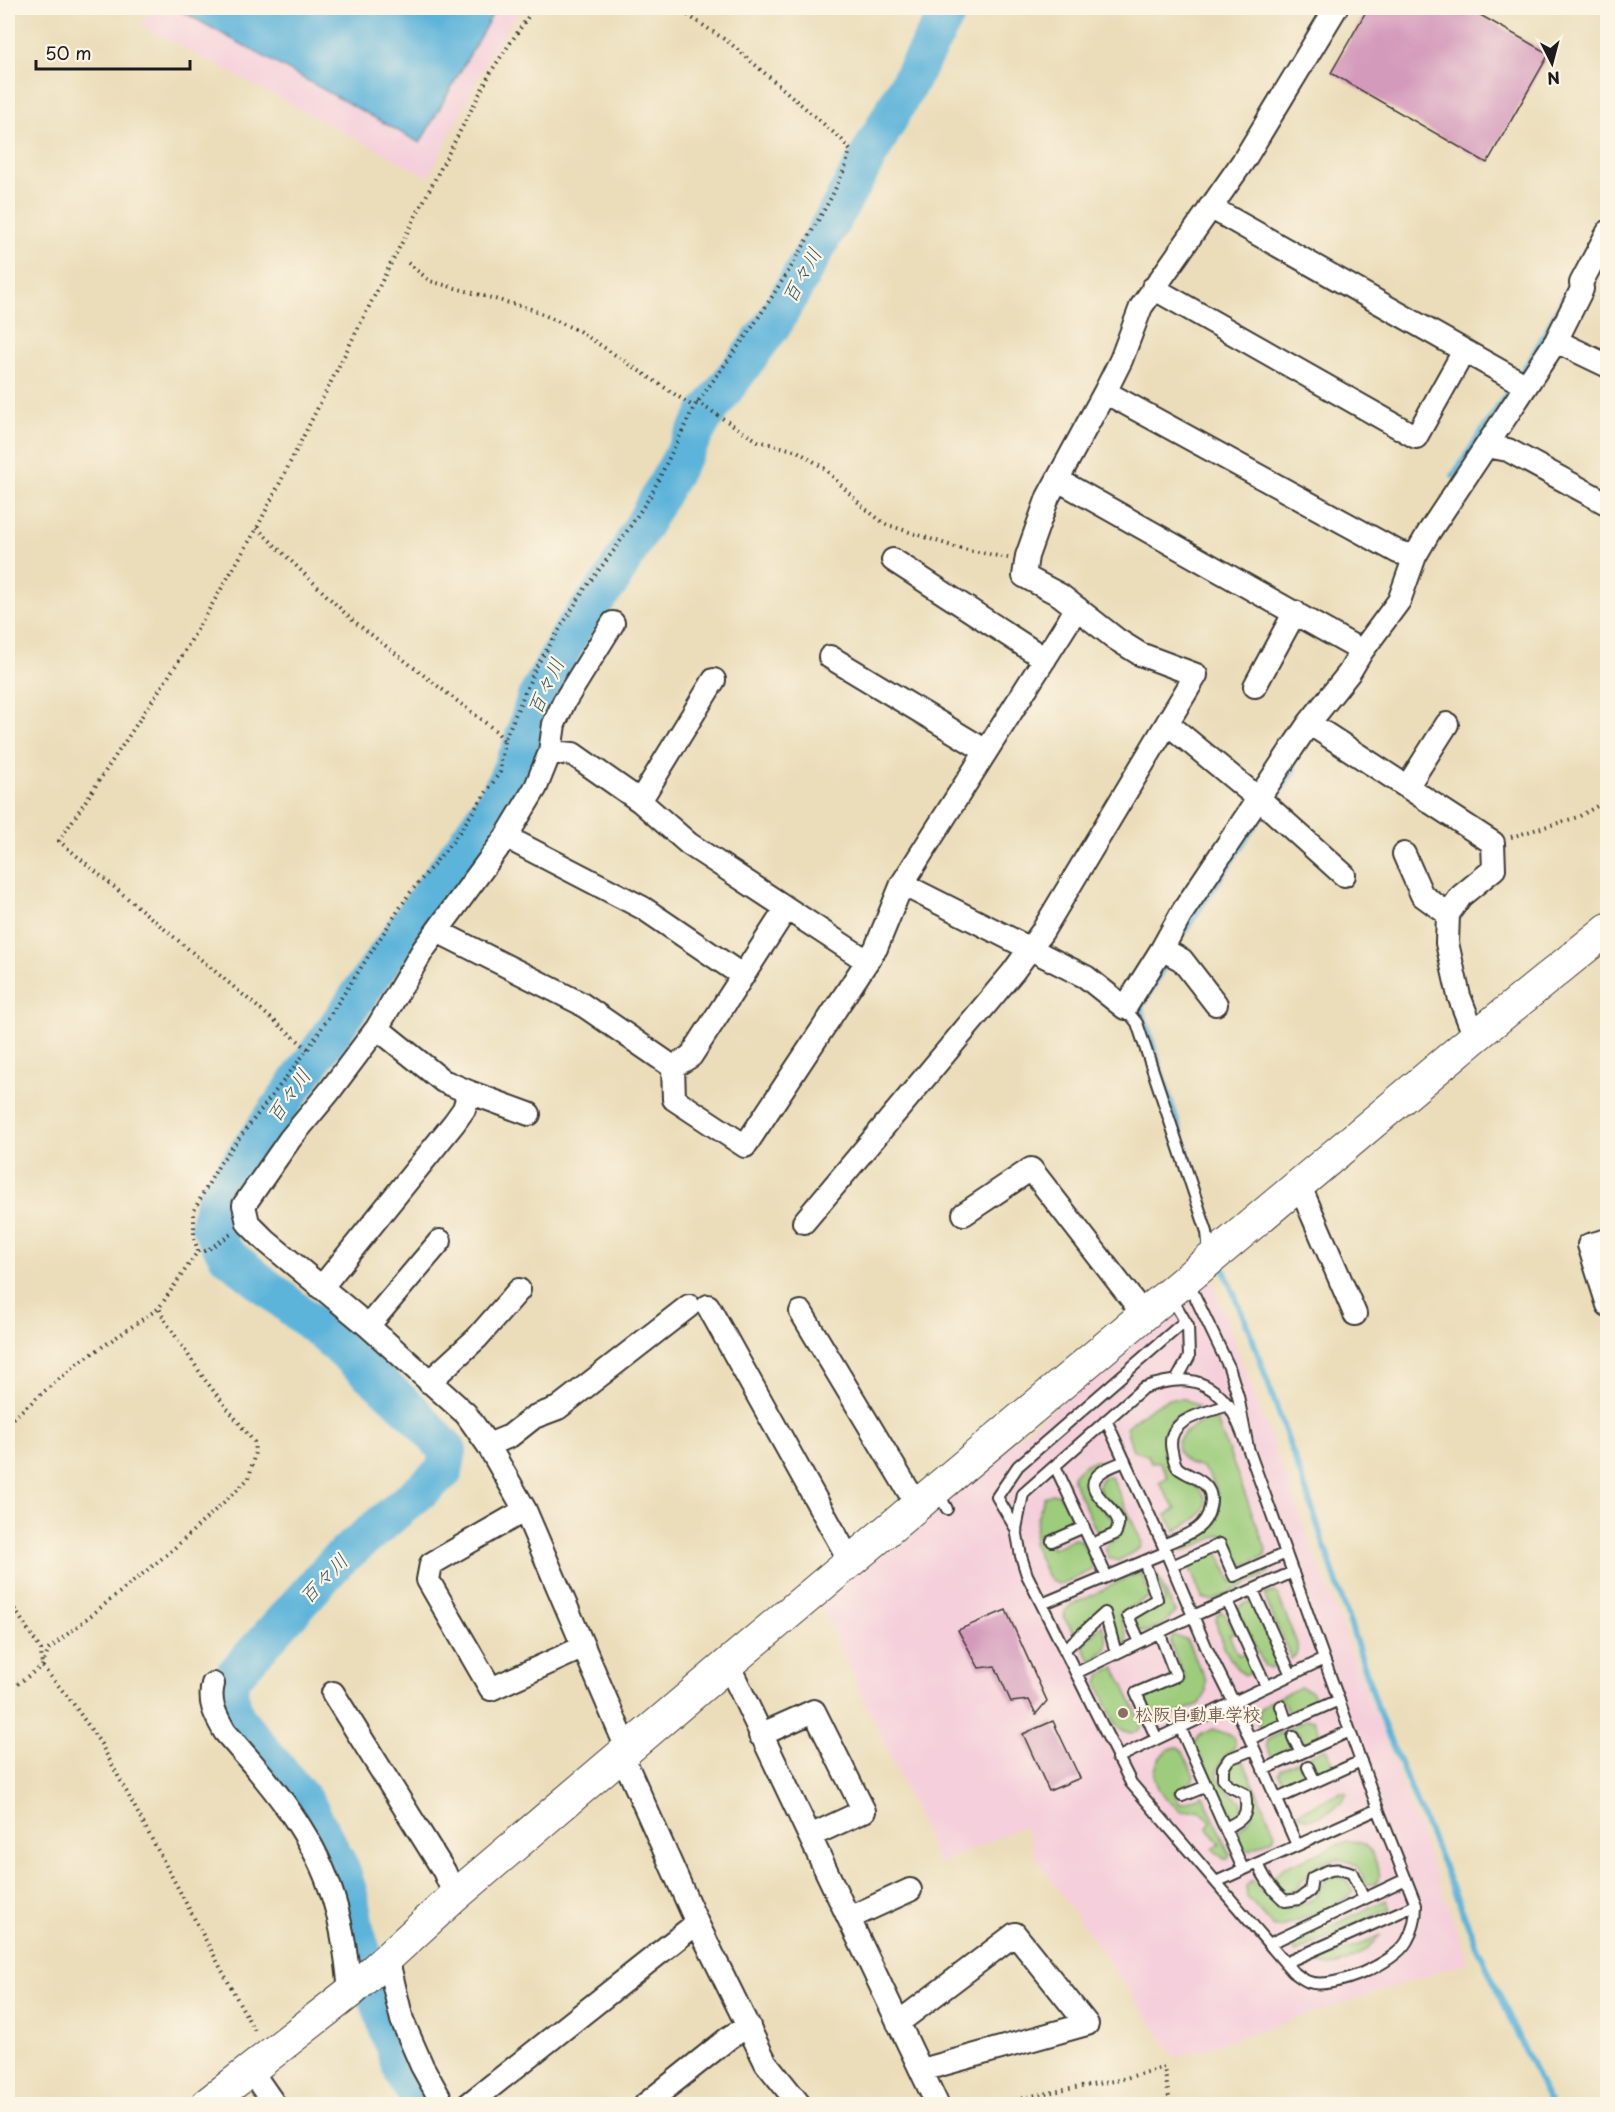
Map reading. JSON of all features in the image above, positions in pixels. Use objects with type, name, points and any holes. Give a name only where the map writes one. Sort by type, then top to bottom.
[{"type":"street","points":[[804,1222],[1030,949],[1196,675],[1140,654],[1116,639],[1060,595],[1024,576],[1026,556],[1048,497],[1077,448],[1121,360],[1141,308],[1244,160],[1336,8]]},
{"type":"street","points":[[1210,207],[1518,381]]},
{"type":"street","points":[[902,884],[1086,977],[1125,1008],[1169,952],[1183,910],[1266,806],[1289,753],[1309,723],[1349,674],[1362,651],[1399,602],[1415,556],[1487,446],[1518,381],[1556,341],[1582,289],[1581,283],[1608,232]]},
{"type":"street","points":[[1153,288],[1416,437],[1464,351]]},
{"type":"street","points":[[1556,341],[1608,366]]},
{"type":"street","points":[[1105,392],[1398,552],[1415,556]]},
{"type":"street","points":[[1487,446],[1508,450],[1608,504]]},
{"type":"street","points":[[1058,480],[1362,651]]},
{"type":"street","points":[[893,560],[1045,659]]},
{"type":"street","points":[[673,1067],[674,1099],[745,1146],[876,948],[902,884],[1077,609]]},
{"type":"street","points":[[1255,686],[1295,612]]},
{"type":"street","points":[[613,622],[564,702],[554,724],[550,752],[536,787],[506,837],[423,950],[377,1028],[290,1139],[244,1205],[249,1223],[266,1241],[368,1326],[466,1414],[488,1445],[525,1510],[698,1923],[766,2063],[799,2104]]},
{"type":"street","points":[[830,657],[986,751]]},
{"type":"street","points":[[640,801],[714,680]]},
{"type":"street","points":[[1167,723],[1344,875]]},
{"type":"street","points":[[1309,723],[1493,843],[1494,868],[1461,896],[1448,914],[1448,943],[1459,996],[1475,1037]]},
{"type":"street","points":[[1407,787],[1447,724]]},
{"type":"street","points":[[550,752],[573,754],[640,801],[689,844],[867,961]]},
{"type":"street","points":[[506,837],[643,908],[743,976]]},
{"type":"street","points":[[1404,854],[1422,895],[1448,914]]},
{"type":"street","points":[[673,1067],[691,1056],[786,909]]},
{"type":"street","points":[[207,2104],[350,1992],[455,1896],[728,1664],[850,1561],[934,1501],[1178,1286],[1475,1037],[1608,929]]},
{"type":"street","points":[[437,931],[580,1003],[673,1067]]},
{"type":"street","points":[[1169,952],[1216,1004]]},
{"type":"street","points":[[377,1028],[443,1081],[529,1114]]},
{"type":"street","points":[[321,1288],[454,1124],[464,1109],[469,1092]]},
{"type":"street","points":[[964,1214],[1031,1169],[1144,1315]]},
{"type":"street","points":[[1299,1184],[1355,1314]]},
{"type":"street","points":[[1608,1240],[1589,1245],[1608,1305]]},
{"type":"street","points":[[368,1326],[440,1241]]},
{"type":"street","points":[[429,1382],[477,1338],[519,1290]]},
{"type":"street","points":[[488,1445],[510,1436],[534,1417],[558,1408],[699,1306],[850,1561]]},
{"type":"street","points":[[801,1312],[934,1501]]},
{"type":"street","points":[[525,1510],[431,1564],[428,1580],[491,1689],[584,1647]]},
{"type":"street","points":[[728,1664],[937,2104]]},
{"type":"street","points":[[213,1684],[210,1696],[213,1709],[222,1727],[302,1830],[322,1867],[342,1932],[350,1992]]},
{"type":"street","points":[[333,1693],[444,1872],[455,1896]]},
{"type":"street","points":[[760,1735],[814,1711],[864,1811],[810,1836]]},
{"type":"street","points":[[849,1918],[910,1890]]},
{"type":"street","points":[[469,2104],[698,1923]]},
{"type":"street","points":[[898,2023],[1015,1934],[1087,2024],[922,2070]]},
{"type":"street","points":[[385,1960],[402,2020],[422,2067],[444,2104]]},
{"type":"street","points":[[646,2104],[730,2037],[749,2026]]},
{"type":"street","points":[[263,2060],[258,2081],[274,2104]]},
{"type":"lane","points":[[1125,1008],[1137,1023],[1208,1232],[1207,1244],[1210,1259]]},
{"type":"lane","points":[[1177,1379],[1189,1357],[1188,1326],[1178,1286]]},
{"type":"lane","points":[[1178,1286],[1229,1366],[1238,1396],[1248,1448]]},
{"type":"lane","points":[[1016,1529],[1023,1494],[1143,1388],[1177,1379],[1192,1379],[1212,1390],[1229,1405],[1248,1448],[1378,1809],[1416,1905],[1416,1920],[1407,1942],[1392,1957],[1345,1979],[1329,1983],[1309,1982],[1293,1972],[1285,1963],[1131,1783],[1027,1575],[1016,1529],[997,1497],[1018,1466],[1185,1321]]},
{"type":"lane","points":[[1042,1605],[1144,1561],[1202,1526],[1209,1515],[1212,1499],[1208,1488],[1178,1467],[1169,1442],[1181,1422],[1229,1405]]},
{"type":"lane","points":[[1106,1420],[1297,1845]]},
{"type":"lane","points":[[1092,1544],[1115,1534],[1119,1523],[1115,1513],[1095,1494],[1094,1486],[1097,1477],[1103,1471],[1125,1461]]},
{"type":"lane","points":[[1055,1466],[1107,1577]]},
{"type":"lane","points":[[1052,1541],[1084,1527]]},
{"type":"lane","points":[[1172,1566],[1220,1544],[1234,1576],[1286,1553]]},
{"type":"lane","points":[[1140,1642],[1128,1616],[1158,1599],[1144,1561]]},
{"type":"lane","points":[[1076,1672],[1193,1616],[1293,1572]]},
{"type":"lane","points":[[1253,1590],[1291,1675]]},
{"type":"lane","points":[[1227,1601],[1266,1686]]},
{"type":"lane","points":[[1064,1650],[1105,1613],[1116,1653]]},
{"type":"lane","points":[[1156,1739],[1136,1693],[1176,1676],[1159,1632]]},
{"type":"lane","points":[[1117,1758],[1324,1659]]},
{"type":"lane","points":[[1225,1828],[1241,1821],[1247,1813],[1245,1794],[1229,1786],[1223,1779],[1223,1768],[1229,1759],[1287,1723],[1339,1700]]},
{"type":"lane","points":[[1281,1706],[1287,1723]]},
{"type":"lane","points":[[1180,1727],[1244,1869]]},
{"type":"lane","points":[[1263,1770],[1350,1731]]},
{"type":"lane","points":[[1293,1737],[1301,1753]]},
{"type":"lane","points":[[1277,1799],[1361,1761]]},
{"type":"lane","points":[[1308,1767],[1315,1782]]},
{"type":"lane","points":[[1182,1796],[1206,1786]]},
{"type":"lane","points":[[1216,1882],[1378,1809]]},
{"type":"lane","points":[[1258,1863],[1264,1878],[1274,1892],[1286,1901],[1299,1899],[1310,1891],[1312,1878],[1326,1871],[1340,1868],[1352,1873],[1364,1899]]},
{"type":"lane","points":[[1269,1944],[1406,1879]]},
{"type":"lane","points":[[1285,1963],[1416,1905]]},
{"type":"path","points":[[308,1049],[59,841],[180,659],[256,528],[492,70],[534,8]]},
{"type":"path","points":[[198,1251],[194,1238],[194,1210],[220,1163],[308,1049],[409,894],[454,840],[500,772],[504,741],[536,667],[586,587],[651,495],[696,404],[753,326],[795,261],[832,196],[845,168],[850,150],[843,140],[730,43],[677,8]]},
{"type":"path","points":[[408,263],[430,281],[531,309],[579,331],[758,441],[797,451],[824,468],[863,507],[885,524],[958,548],[1026,563]]},
{"type":"path","points":[[256,528],[351,619],[496,731],[504,741]]},
{"type":"path","points":[[1493,843],[1578,817],[1608,800]]},
{"type":"path","points":[[198,1251],[206,1251],[233,1233]]},
{"type":"path","points":[[8,1422],[77,1364],[159,1308],[198,1251]]},
{"type":"path","points":[[8,1691],[42,1666],[49,1649],[170,1552],[249,1478],[255,1452],[254,1442],[205,1380],[159,1308]]},
{"type":"path","points":[[8,1599],[41,1650],[42,1666],[72,1702],[101,1744],[257,2036],[263,2060]]},
{"type":"path","points":[[1005,2104],[1026,2097],[1119,2080],[1164,2067],[1170,2104]]},
{"type":"shaded area","points":[[153,8],[522,8],[488,58],[429,177],[141,25]]},
{"type":"shaded area","name":"松阪自動車学校","points":[[1211,1278],[1469,1962],[1176,2058],[1038,1861],[1024,1826],[939,1864],[820,1602]]},
{"type":"green space","points":[[1169,1399],[1185,1399],[1198,1406],[1172,1420],[1165,1431],[1164,1439],[1171,1467],[1195,1485],[1205,1501],[1205,1507],[1196,1519],[1175,1531],[1166,1515],[1176,1509],[1159,1483],[1168,1478],[1160,1462],[1151,1463],[1148,1455],[1133,1451],[1126,1427],[1152,1407]]},
{"type":"green space","points":[[1211,1418],[1217,1421],[1266,1549],[1265,1556],[1237,1568],[1222,1534],[1182,1552],[1180,1545],[1209,1531],[1219,1517],[1219,1499],[1213,1482],[1203,1469],[1187,1462],[1177,1447],[1183,1435],[1196,1425]]},
{"type":"green space","points":[[1095,1461],[1104,1462],[1088,1476],[1086,1484],[1092,1501],[1112,1518],[1113,1525],[1103,1533],[1097,1532],[1073,1481],[1073,1476],[1080,1468]]},
{"type":"green space","points":[[1106,1476],[1112,1478],[1142,1542],[1140,1548],[1118,1561],[1109,1558],[1105,1548],[1124,1527],[1116,1506],[1104,1500],[1098,1486],[1101,1479]]},
{"type":"green space","points":[[1059,1494],[1071,1515],[1069,1525],[1046,1535],[1052,1549],[1074,1539],[1081,1540],[1092,1563],[1092,1570],[1060,1585],[1046,1574],[1033,1545],[1037,1519],[1044,1497]]},
{"type":"green space","points":[[1217,1550],[1232,1582],[1270,1565],[1269,1573],[1213,1601],[1202,1598],[1190,1568],[1191,1563]]},
{"type":"green space","points":[[1135,1574],[1143,1575],[1149,1597],[1119,1613],[1127,1635],[1126,1644],[1117,1642],[1106,1604],[1078,1634],[1074,1632],[1064,1618],[1065,1611],[1070,1606]]},
{"type":"green space","points":[[1157,1574],[1175,1612],[1164,1624],[1154,1630],[1138,1630],[1133,1619],[1165,1601],[1155,1575]]},
{"type":"green space","points":[[1274,1592],[1278,1595],[1297,1644],[1297,1653],[1291,1659],[1266,1600],[1265,1594]]},
{"type":"green space","points":[[1249,1602],[1253,1605],[1278,1664],[1271,1669],[1265,1667],[1238,1611],[1241,1605]]},
{"type":"green space","points":[[1222,1612],[1235,1633],[1229,1635],[1238,1655],[1245,1653],[1252,1672],[1246,1675],[1235,1666],[1221,1638],[1216,1621],[1217,1615]]},
{"type":"green space","points":[[1102,1624],[1107,1642],[1106,1648],[1094,1660],[1089,1659],[1083,1646]]},
{"type":"green space","points":[[1173,1636],[1186,1639],[1206,1681],[1206,1693],[1200,1704],[1160,1720],[1153,1717],[1145,1698],[1185,1679],[1171,1645]]},
{"type":"green space","points":[[1115,1668],[1142,1724],[1138,1732],[1130,1733],[1116,1725],[1098,1685],[1100,1675]]},
{"type":"green space","points":[[1301,1687],[1311,1691],[1315,1700],[1314,1704],[1290,1714],[1283,1701],[1273,1705],[1278,1718],[1275,1724],[1263,1729],[1258,1726],[1259,1710],[1268,1702]]},
{"type":"green space","points":[[1310,1719],[1315,1720],[1320,1734],[1316,1738],[1305,1744],[1302,1743],[1298,1733],[1294,1732],[1284,1736],[1291,1746],[1289,1751],[1277,1757],[1271,1756],[1266,1745],[1267,1740]]},
{"type":"green space","points":[[1213,1729],[1233,1736],[1235,1743],[1233,1750],[1224,1757],[1218,1771],[1222,1784],[1242,1802],[1240,1816],[1231,1818],[1226,1814],[1195,1746],[1201,1735]]},
{"type":"green space","points":[[1178,1747],[1182,1750],[1194,1776],[1191,1783],[1174,1792],[1180,1804],[1203,1795],[1230,1855],[1228,1859],[1224,1859],[1213,1849],[1220,1844],[1207,1827],[1211,1821],[1199,1810],[1181,1812],[1158,1788],[1155,1781],[1155,1768],[1161,1756]]},
{"type":"green space","points":[[1324,1749],[1328,1750],[1332,1762],[1330,1768],[1317,1774],[1313,1771],[1310,1761],[1299,1766],[1304,1778],[1290,1787],[1285,1787],[1279,1773],[1281,1769]]},
{"type":"green space","points":[[1235,1760],[1244,1763],[1275,1833],[1273,1839],[1250,1850],[1244,1849],[1238,1836],[1238,1830],[1251,1817],[1252,1798],[1249,1791],[1230,1776],[1231,1766]]},
{"type":"green space","points":[[1341,1792],[1347,1793],[1339,1804],[1325,1814],[1310,1818],[1298,1813]]},
{"type":"green space","points":[[1347,1841],[1362,1843],[1371,1851],[1380,1876],[1376,1883],[1367,1885],[1355,1865],[1337,1860],[1321,1864],[1313,1869],[1296,1890],[1284,1892],[1276,1886],[1273,1876],[1283,1868]]},
{"type":"green space","points":[[1336,1876],[1346,1879],[1354,1892],[1348,1898],[1281,1928],[1272,1925],[1247,1897],[1246,1886],[1252,1881],[1274,1903],[1279,1906],[1293,1907],[1313,1899],[1324,1882]]},
{"type":"green space","points":[[1386,1900],[1390,1909],[1296,1952],[1290,1945]]},
{"type":"green space","points":[[1381,1935],[1361,1954],[1344,1963],[1326,1965],[1317,1963]]},
{"type":"water","points":[[176,8],[496,8],[420,143]]},
{"type":"building","points":[[1368,8],[1468,8],[1549,54],[1487,163],[1331,73]]},
{"type":"building","points":[[1006,1610],[1047,1701],[1036,1714],[1029,1700],[1011,1702],[995,1666],[979,1668],[958,1630]]},
{"type":"building","points":[[1053,1721],[1080,1778],[1049,1791],[1023,1734]]},
{"type":"waterway","name":"百々川","points":[[423,2104],[403,2074],[356,1933],[349,1894],[341,1869],[307,1805],[236,1718],[229,1693],[230,1681],[236,1673],[337,1561],[444,1471],[448,1451],[411,1410],[321,1331],[226,1254],[209,1224],[215,1199],[499,796],[520,750],[535,700],[574,628],[612,580],[705,416],[774,323],[950,8]]},
{"type":"waterway","points":[[1599,228],[1608,213]]},
{"type":"waterway","points":[[1519,376],[1532,357],[1573,281]]},
{"type":"waterway","points":[[1453,476],[1513,384]]},
{"type":"waterway","points":[[1288,743],[1287,735],[1319,693]]},
{"type":"waterway","points":[[1185,931],[1294,771],[1292,759]]},
{"type":"waterway","points":[[1163,968],[1141,1008],[1208,1218]]},
{"type":"waterway","points":[[1222,1265],[1253,1340],[1312,1508],[1383,1723],[1478,1948],[1543,2090],[1552,2104]]},
{"type":"place","name":"松阪自動車学校","points":[[1123,1713]]}]
